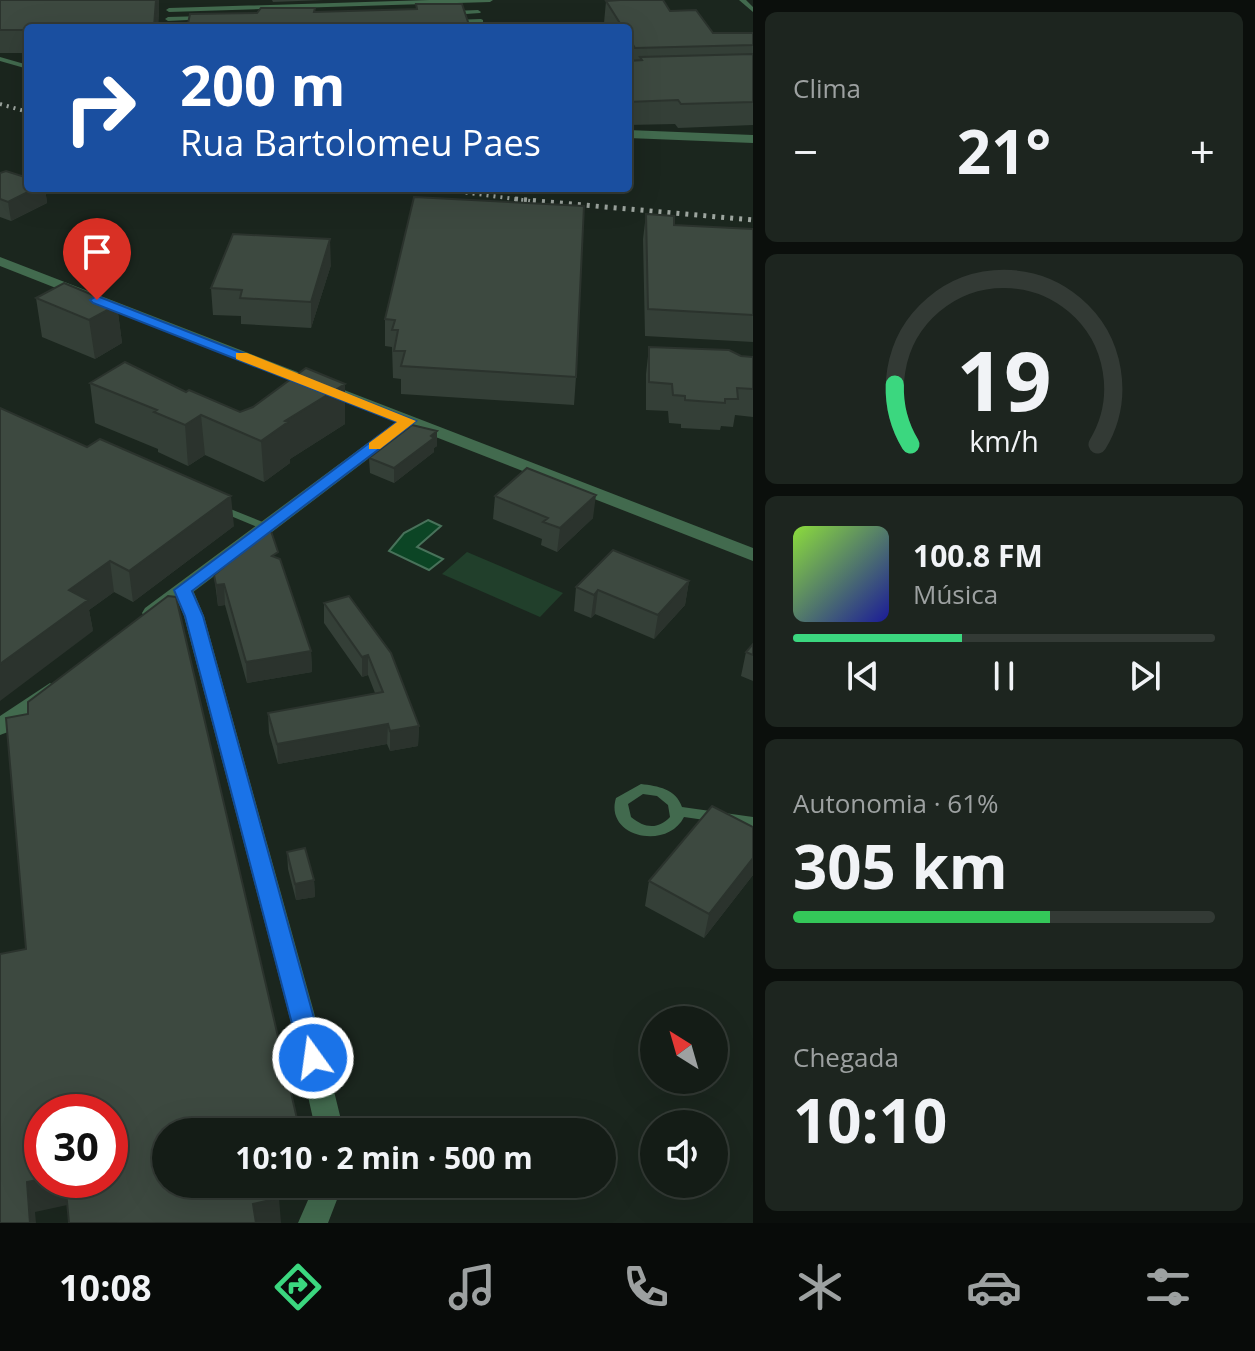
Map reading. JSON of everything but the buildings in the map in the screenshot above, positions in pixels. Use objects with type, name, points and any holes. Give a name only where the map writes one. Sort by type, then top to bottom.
[{"type":"street","points":[[632,134],[753,139]]},
{"type":"street","points":[[0,261],[753,555]]},
{"type":"street","points":[[134,626],[408,421]]},
{"type":"street","points":[[183,590],[198,630],[327,1118]]},
{"type":"street","points":[[0,727],[61,681]]},
{"type":"street","points":[[313,1223],[323,1198]]},
{"type":"lane","points":[[228,5],[284,0]]},
{"type":"lane","points":[[156,3],[170,6],[490,0]]},
{"type":"lane","points":[[742,0],[753,10]]},
{"type":"lane","points":[[474,1],[482,24]]},
{"type":"lane","points":[[400,2],[403,14]]},
{"type":"lane","points":[[225,17],[228,5]]},
{"type":"lane","points":[[167,24],[170,6]]},
{"type":"lane","points":[[478,12],[449,17],[478,24]]},
{"type":"lane","points":[[168,19],[265,17]]},
{"type":"lane","points":[[24,58],[0,59],[24,66]]},
{"type":"lane","points":[[200,500],[266,527]]},
{"type":"lane","points":[[678,811],[753,822]]},
{"type":"shaded area","points":[[428,520],[441,526],[417,547],[443,559],[429,570],[389,551],[404,533]]},
{"type":"shaded area","points":[[467,552],[563,593],[540,617],[442,574]]},
{"type":"railway","points":[[0,104],[24,111]]},
{"type":"railway","points":[[461,192],[530,201]]},
{"type":"railway","points":[[515,199],[753,220]]},
{"type":"slow traffic","points":[[242,356],[408,421],[375,446]]},
{"type":"route","points":[[97,300],[408,421],[183,590],[194,616],[313,1058]]}]
